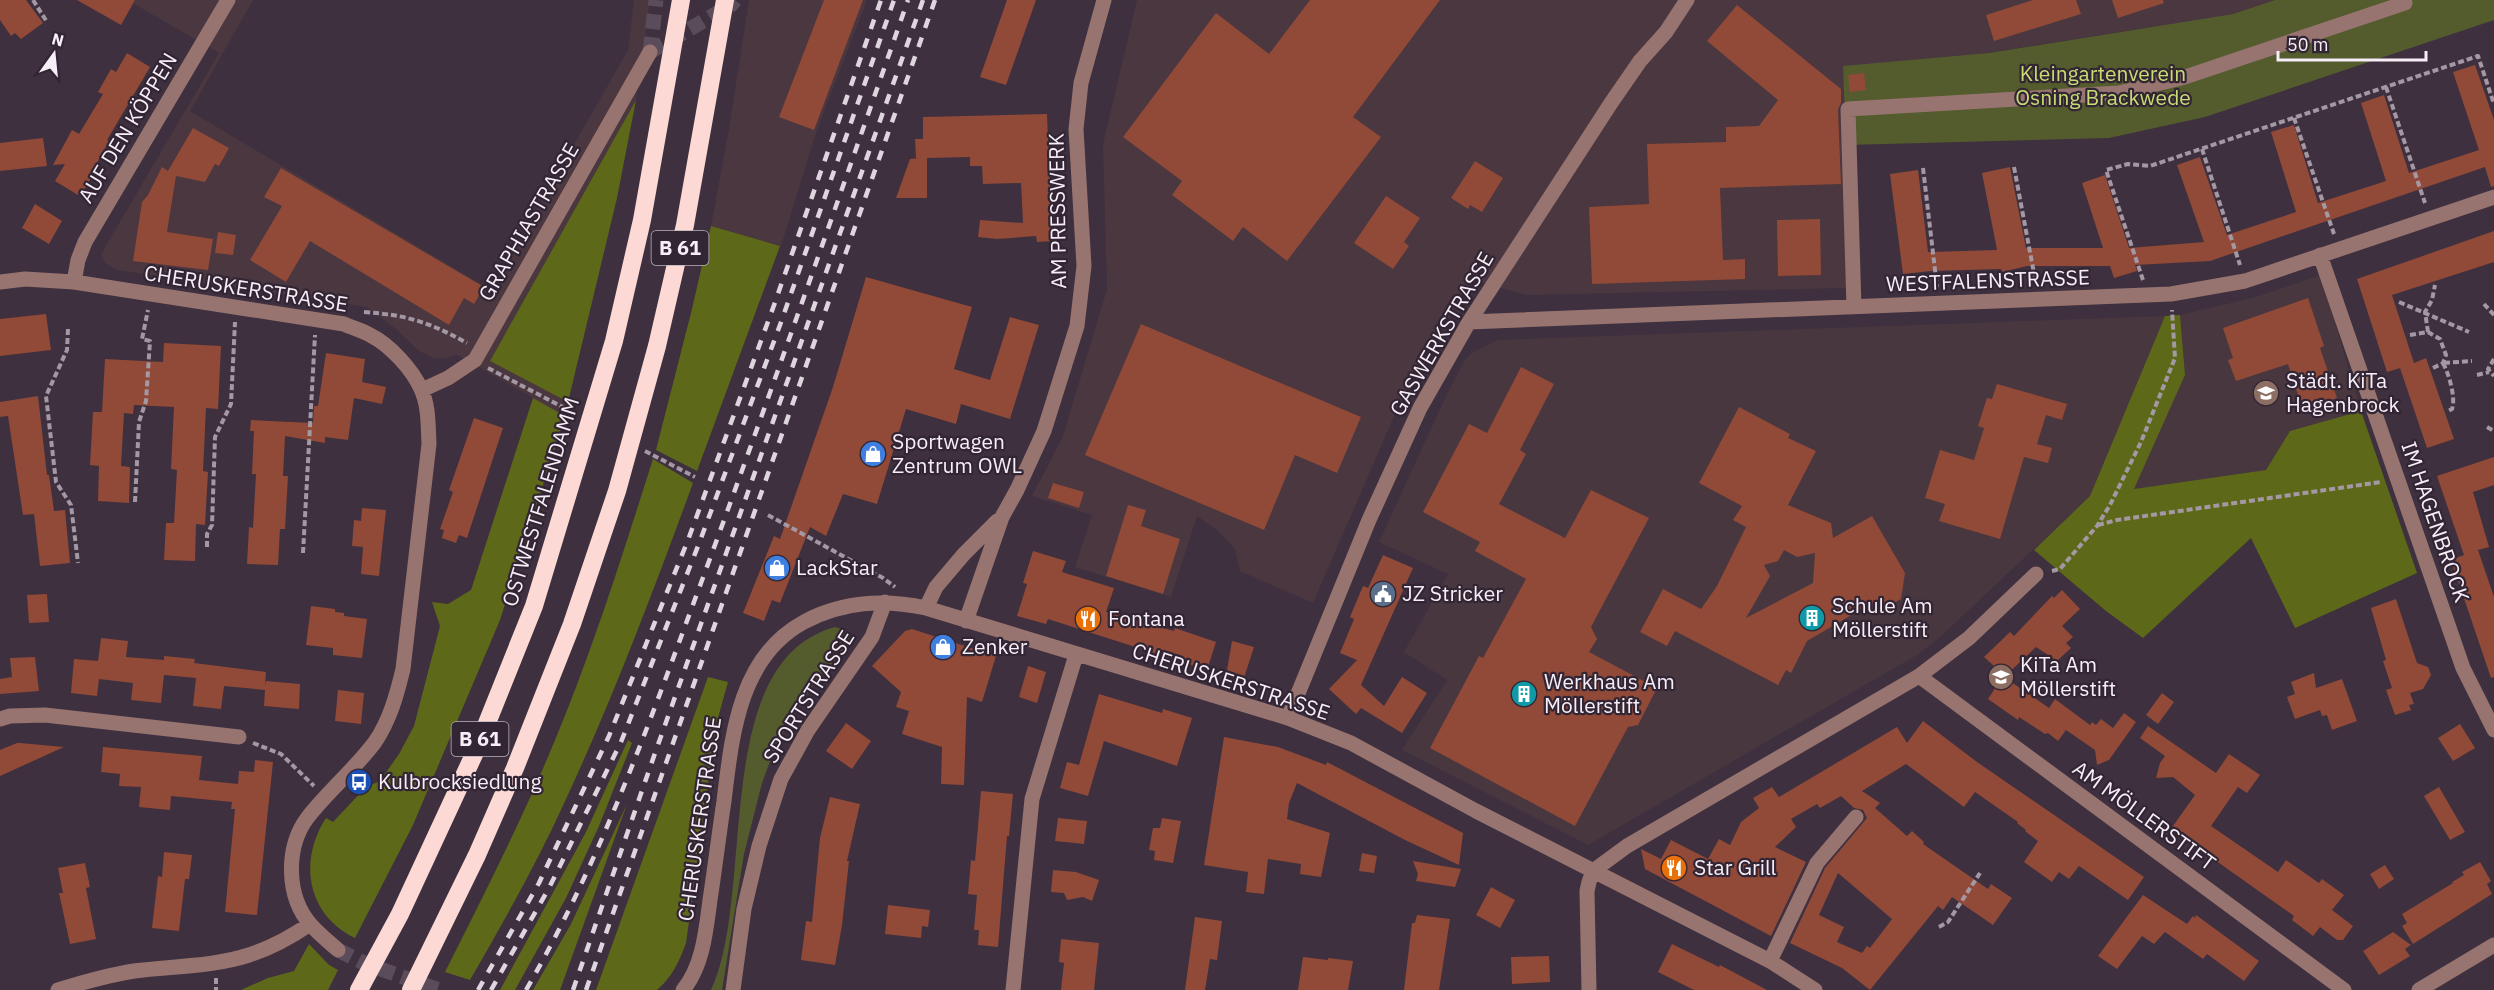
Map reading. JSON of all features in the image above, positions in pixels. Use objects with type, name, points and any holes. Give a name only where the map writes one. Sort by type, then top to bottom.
[{"type":"highway","name":"OSTWESTFALENDAMM","points":[[359,990],[400,914],[477,748],[534,606],[614,341],[642,220],[681,0]]},
{"type":"highway","name":"B 61","points":[[411,990],[477,855],[514,768],[572,624],[616,491],[657,346],[685,225],[725,0]]},
{"type":"street","name":"AUF DEN KÖPPEN","points":[[75,282],[78,260],[85,242],[228,0]]},
{"type":"street","name":"AM PRESSWERK","points":[[966,621],[1002,517],[1044,432],[1077,326],[1084,266],[1076,129],[1082,83],[1104,0]]},
{"type":"street","name":"GASWERKSTRASSE","points":[[1288,718],[1394,463],[1434,382],[1469,322],[1611,103],[1640,61],[1666,32],[1687,0]]},
{"type":"street","points":[[1854,307],[1848,109],[2120,93],[2184,77],[2405,3]]},
{"type":"street","name":"GRAPHIASTRASSE","points":[[422,390],[448,378],[475,360],[650,52]]},
{"type":"street","name":"WESTFALENSTRASSE","points":[[1469,322],[2171,294],[2245,281],[2494,197]]},
{"type":"street","name":"IM HAGENBROCK","points":[[2320,255],[2463,668],[2494,730]]},
{"type":"street","name":"CHERUSKERSTRASSE","points":[[0,282],[25,279],[75,282],[344,324],[370,335],[388,348],[422,390],[428,412],[429,444],[403,669],[396,698],[375,741],[306,820],[294,848],[290,874],[299,904],[310,924],[338,950]]},
{"type":"street","name":"AM PRESSWERK","points":[[927,609],[936,587],[964,554],[1002,517]]},
{"type":"street","points":[[1589,990],[1587,891],[1593,871],[1627,846],[1919,676],[1969,638],[2036,574]]},
{"type":"street","name":"CHERUSKERSTRASSE","points":[[683,990],[699,957],[707,923],[730,747],[738,710],[751,677],[772,648],[794,627],[824,611],[854,603],[885,602],[927,609],[1076,656],[1288,718],[1351,743],[1593,871],[1770,961],[1815,990]]},
{"type":"street","name":"SPORTSTRASSE","points":[[733,990],[746,898],[759,846],[781,779],[808,730],[872,637],[885,602]]},
{"type":"street","points":[[1013,990],[1032,799],[1076,656]]},
{"type":"street","name":"AM MÖLLERSTIFT","points":[[1919,676],[2344,990]]},
{"type":"street","points":[[0,719],[10,716],[45,715],[239,737]]},
{"type":"street","points":[[1770,961],[1817,863],[1856,817]]},
{"type":"street","points":[[58,990],[94,978],[135,971],[213,963],[247,956],[278,944],[310,924]]},
{"type":"street","points":[[2419,990],[2494,945]]},
{"type":"path","points":[[33,0],[47,22]]},
{"type":"path","points":[[2145,296],[2142,271],[2106,170],[2128,164],[2150,166],[2478,56],[2494,104]]},
{"type":"path","points":[[2386,87],[2430,218]]},
{"type":"path","points":[[2294,118],[2339,249]]},
{"type":"path","points":[[2202,149],[2245,281]]},
{"type":"path","points":[[2014,167],[2036,278],[2037,300]]},
{"type":"path","points":[[1923,168],[1938,304]]},
{"type":"path","points":[[2428,332],[2425,312],[2433,300],[2435,285]]},
{"type":"path","points":[[2036,574],[2060,569],[2097,526],[2118,491],[2141,442],[2175,358],[2171,294]]},
{"type":"path","points":[[135,502],[139,422],[146,401],[150,341],[142,339],[151,295]]},
{"type":"path","points":[[2399,302],[2469,332]]},
{"type":"path","points":[[2484,304],[2494,315]]},
{"type":"path","points":[[207,547],[207,534],[212,525],[215,437],[231,404],[236,308]]},
{"type":"path","points":[[355,313],[411,318],[431,324],[467,343],[475,360]]},
{"type":"path","points":[[303,553],[316,319]]},
{"type":"path","points":[[68,329],[67,350],[46,396],[56,482],[71,505],[78,563]]},
{"type":"path","points":[[2410,335],[2428,332],[2440,339],[2444,346],[2443,363],[2451,379],[2454,402],[2452,409],[2448,411]]},
{"type":"path","points":[[2489,372],[2489,364],[2494,359]]},
{"type":"path","points":[[2433,368],[2443,363],[2472,362]]},
{"type":"path","points":[[2477,375],[2489,372]]},
{"type":"path","points":[[2489,372],[2494,376]]},
{"type":"path","points":[[2487,427],[2494,430]]},
{"type":"path","points":[[2097,526],[2117,520],[2376,482]]},
{"type":"path","points":[[768,515],[884,578],[899,590],[907,604]]},
{"type":"path","points":[[239,737],[281,754],[326,797]]},
{"type":"path","points":[[1939,927],[1948,922],[1980,873]]},
{"type":"shaded area","points":[[127,0],[253,0],[190,111],[491,290],[628,50],[634,0],[650,0],[636,100],[490,361],[568,402],[565,416],[456,354],[447,358],[433,358],[419,351],[397,330],[367,307],[117,270],[105,263],[101,254],[219,53]]},
{"type":"shaded area","points":[[749,0],[867,0],[817,130],[781,246],[711,226]]},
{"type":"shaded area","points":[[1137,0],[2275,0],[2233,14],[1980,54],[1846,145],[1850,288],[1527,295],[1472,280],[1417,368],[1402,398],[1313,603],[1240,571],[1235,549],[1218,531],[1197,516],[1171,597],[1075,567],[1092,515],[1032,496],[1063,436],[1107,289],[1103,144]]},
{"type":"shaded area","name":"Städt. KiTa Hagenbrock","points":[[2321,275],[2361,411],[2290,431],[2266,470],[2134,489],[2185,375],[2180,315],[2256,297]]},
{"type":"shaded area","points":[[2165,316],[2090,496],[1939,638],[1917,655],[1588,845],[1402,750],[1447,680],[1404,652],[1448,574],[1379,542],[1447,394],[1464,361],[1472,353],[1497,340]]},
{"type":"green space","name":"Kleingartenverein Osning Brackwede","points":[[2275,0],[2494,0],[2494,20],[2205,117],[2109,138],[1846,145],[1843,66],[1989,53],[2233,14]]},
{"type":"green space","points":[[636,100],[617,198],[568,402],[490,361]]},
{"type":"green space","points":[[711,226],[780,246],[697,471],[656,450]]},
{"type":"green space","points":[[2180,315],[2185,375],[2134,489],[2266,470],[2290,431],[2361,411],[2417,573],[2295,628],[2251,538],[2143,638],[2106,611],[2034,550],[2090,496],[2165,316]]},
{"type":"green space","points":[[533,398],[565,416],[500,620],[413,825],[355,938],[326,916],[317,901],[310,869],[317,835],[326,818],[333,822],[366,787],[380,781],[399,754],[414,726],[440,626],[432,602],[448,604],[471,590]]},
{"type":"green space","points":[[653,459],[693,483],[617,682],[544,845],[470,980],[445,972],[524,812],[553,746],[601,619]]},
{"type":"green space","points":[[835,627],[847,632],[851,644],[815,682],[784,730],[772,756],[762,783],[744,854],[722,990],[711,990],[724,948],[732,897],[743,785],[752,731],[769,685],[795,649]]},
{"type":"green space","points":[[708,677],[728,682],[716,725],[686,943],[681,957],[667,980],[657,990],[596,990]]},
{"type":"green space","points":[[628,740],[632,743],[599,826],[566,898],[515,990],[500,990],[586,832]]},
{"type":"green space","points":[[627,804],[560,990],[533,990],[571,924]]},
{"type":"green space","points":[[309,944],[329,965],[338,970],[328,990],[241,990],[268,978],[294,971]]},
{"type":"building","points":[[0,0],[26,0],[43,23],[21,39],[15,33],[11,36],[0,20]]},
{"type":"building","points":[[77,0],[135,0],[121,25]]},
{"type":"building","points":[[824,0],[863,0],[814,130],[779,117]]},
{"type":"building","points":[[1007,0],[1036,0],[1006,85],[980,77]]},
{"type":"building","points":[[1310,0],[1440,0],[1353,117],[1381,137],[1287,261],[1243,227],[1233,241],[1172,195],[1182,181],[1123,137],[1216,13],[1269,54]]},
{"type":"building","points":[[2033,0],[2076,0],[2081,14],[1994,41],[1986,15]]},
{"type":"building","points":[[2112,0],[2163,0],[2164,3],[2118,18]]},
{"type":"building","points":[[1737,5],[1841,89],[1841,103],[1838,109],[1841,184],[1720,188],[1723,260],[1745,259],[1745,279],[1592,284],[1589,207],[1649,204],[1647,144],[1726,142],[1726,127],[1759,126],[1778,100],[1707,41]]},
{"type":"building","points":[[127,53],[150,67],[107,140],[109,141],[93,170],[95,171],[83,192],[80,190],[78,195],[55,181],[65,164],[53,165],[72,130],[79,134],[103,94],[98,92],[111,69],[116,72]]},
{"type":"building","points":[[2475,65],[2494,120],[2494,186],[2491,187],[2485,167],[2210,261],[2135,265],[2137,271],[2114,278],[2110,266],[2027,266],[2002,272],[2001,269],[1903,274],[1890,174],[1918,170],[1928,252],[1997,250],[1982,173],[2010,167],[2026,248],[2103,248],[2082,183],[2105,175],[2129,248],[2204,242],[2177,165],[2200,157],[2227,235],[2296,212],[2271,132],[2294,125],[2318,203],[2386,181],[2361,103],[2384,95],[2409,173],[2479,150],[2453,72]]},
{"type":"building","points":[[1864,73],[1866,90],[1850,92],[1848,75]]},
{"type":"building","points":[[1047,114],[1052,241],[1037,242],[1036,236],[997,239],[978,237],[980,220],[1023,223],[1021,183],[983,184],[982,166],[970,166],[970,157],[927,158],[927,198],[896,198],[910,159],[919,158],[916,158],[915,139],[923,139],[923,117]]},
{"type":"building","points":[[193,128],[229,148],[219,166],[215,164],[205,182],[176,176],[167,232],[213,239],[208,270],[133,261],[142,202],[162,167],[168,171]]},
{"type":"building","points":[[43,138],[47,166],[0,171],[0,143]]},
{"type":"building","points":[[1475,161],[1503,178],[1482,212],[1470,205],[1468,209],[1451,198]]},
{"type":"building","points":[[281,168],[484,287],[474,304],[464,298],[449,325],[310,241],[286,282],[250,260],[282,206],[264,197]]},
{"type":"building","points":[[1386,196],[1420,218],[1404,242],[1409,246],[1393,269],[1354,243]]},
{"type":"building","points":[[35,204],[62,221],[49,244],[22,228]]},
{"type":"building","points":[[1820,219],[1821,275],[1778,276],[1777,220]]},
{"type":"building","points":[[2494,231],[2494,262],[2392,295],[2414,363],[2426,358],[2454,439],[2427,448],[2400,368],[2387,372],[2357,279]]},
{"type":"building","points":[[218,232],[236,235],[233,255],[215,253]]},
{"type":"building","points":[[866,277],[972,307],[954,369],[990,380],[1010,317],[1039,325],[1010,419],[961,404],[956,424],[906,409],[877,504],[843,494],[826,536],[810,527],[780,603],[772,600],[764,621],[743,613],[774,536],[780,539],[833,387]]},
{"type":"building","points":[[2308,298],[2324,346],[2320,348],[2337,398],[2303,410],[2288,364],[2236,381],[2228,360],[2233,358],[2223,328]]},
{"type":"building","points":[[46,314],[51,350],[0,356],[0,319]]},
{"type":"building","points":[[1141,324],[1361,417],[1337,473],[1295,455],[1264,530],[1085,455]]},
{"type":"building","points":[[164,343],[221,346],[218,409],[206,408],[203,471],[208,472],[205,525],[196,524],[195,561],[164,560],[166,523],[174,523],[177,470],[171,469],[174,407],[134,405],[133,414],[124,413],[121,466],[130,467],[129,503],[98,501],[99,466],[90,465],[93,412],[102,412],[105,359],[163,362]]},
{"type":"building","points":[[326,353],[365,359],[362,382],[386,387],[382,404],[354,398],[348,440],[325,437],[325,443],[285,436],[283,476],[288,476],[285,529],[280,529],[278,565],[247,564],[249,527],[253,528],[256,474],[252,474],[254,431],[250,431],[251,420],[313,423],[314,406],[318,406]]},
{"type":"building","points":[[1521,367],[1554,384],[1520,450],[1526,454],[1499,504],[1565,538],[1591,490],[1649,518],[1591,627],[1597,639],[1589,652],[1657,688],[1638,725],[1628,727],[1575,826],[1430,748],[1479,656],[1483,658],[1526,579],[1475,551],[1480,542],[1423,512],[1469,424],[1487,433]]},
{"type":"building","points":[[1997,384],[2067,404],[2062,420],[2046,415],[2037,444],[2052,448],[2048,463],[2024,457],[2000,539],[1939,521],[1945,504],[1925,498],[1940,450],[1974,460],[1984,428],[1978,426],[1987,398],[1992,399]]},
{"type":"building","points":[[38,396],[47,475],[49,475],[54,511],[65,510],[70,563],[40,566],[34,514],[23,515],[8,416],[0,417],[0,402]]},
{"type":"building","points":[[1739,407],[1790,434],[1788,438],[1816,451],[1788,505],[1831,523],[1833,538],[1872,516],[1905,573],[1901,599],[1878,612],[1872,603],[1807,641],[1791,673],[1786,670],[1778,685],[1675,631],[1667,646],[1640,632],[1663,589],[1701,609],[1717,586],[1746,527],[1733,520],[1742,506],[1699,483]],"holes":[[[1784,550],[1797,557],[1815,553],[1813,583],[1746,618],[1770,576],[1764,565],[1778,561]]]},
{"type":"building","points":[[474,418],[503,428],[467,538],[459,535],[456,543],[442,538],[444,530],[440,529],[453,492],[449,490]]},
{"type":"building","points":[[2494,457],[2494,485],[2473,492],[2489,547],[2478,550],[2494,597],[2494,677],[2491,678],[2451,560],[2464,555],[2437,476]]},
{"type":"building","points":[[1053,483],[1084,492],[1079,508],[1048,498]]},
{"type":"building","points":[[1128,505],[1146,510],[1141,526],[1180,539],[1163,594],[1106,576]]},
{"type":"building","points":[[362,508],[386,510],[379,576],[361,574],[363,547],[352,546],[354,520],[361,521]]},
{"type":"building","points":[[1033,551],[1066,561],[1062,572],[1114,588],[1106,612],[1174,631],[1175,628],[1216,642],[1207,670],[1048,619],[1046,624],[1017,616],[1027,584],[1023,583]]},
{"type":"building","points":[[1383,555],[1413,568],[1361,685],[1384,706],[1402,677],[1427,693],[1402,733],[1361,708],[1356,714],[1329,689],[1357,660],[1340,653],[1354,619],[1350,617],[1363,586],[1368,588]]},
{"type":"building","points":[[2062,590],[2080,609],[2062,626],[2073,637],[2066,643],[2071,648],[2057,661],[2036,647],[2004,677],[2049,708],[2055,699],[2090,725],[2092,722],[2096,725],[2101,719],[2113,728],[2124,713],[2136,722],[2109,760],[2097,765],[2095,750],[2066,730],[2058,741],[2019,717],[2018,720],[1988,699],[1994,690],[1993,665],[1984,657],[2010,632],[2014,636],[2052,596],[2054,598]]},
{"type":"building","points":[[47,594],[49,622],[29,623],[27,595]]},
{"type":"building","points":[[2396,599],[2417,663],[2428,667],[2431,675],[2423,689],[2410,693],[2414,704],[2409,705],[2411,710],[2395,715],[2386,690],[2392,688],[2383,661],[2386,660],[2371,608]]},
{"type":"building","points":[[311,606],[335,609],[335,612],[344,613],[344,616],[367,619],[362,658],[333,655],[333,648],[306,645]]},
{"type":"building","points":[[912,629],[996,656],[982,702],[967,697],[964,785],[941,784],[942,747],[902,734],[909,711],[896,707],[901,692],[872,666],[905,631]]},
{"type":"building","points":[[101,638],[128,641],[126,657],[164,660],[164,656],[195,659],[194,663],[266,672],[265,686],[266,681],[300,684],[299,709],[264,706],[265,690],[224,686],[221,709],[193,706],[196,678],[164,675],[161,703],[131,700],[133,683],[99,679],[97,696],[71,693],[74,659],[98,661]]},
{"type":"building","points":[[1232,641],[1254,647],[1243,681],[1226,676]]},
{"type":"building","points":[[35,657],[39,691],[0,694],[0,679],[12,677],[10,658]]},
{"type":"building","points":[[1028,666],[1046,672],[1037,703],[1019,697]]},
{"type":"building","points":[[2314,673],[2316,688],[2342,679],[2357,721],[2332,730],[2327,715],[2322,716],[2320,710],[2295,719],[2287,697],[2295,694],[2291,682]]},
{"type":"building","points":[[338,690],[364,693],[361,724],[335,721]]},
{"type":"building","points":[[2162,693],[2174,702],[2158,724],[2146,715]]},
{"type":"building","points":[[1099,694],[1162,713],[1163,709],[1192,718],[1177,766],[1104,741],[1088,796],[1060,788],[1067,762],[1079,765]]},
{"type":"building","points":[[1923,721],[1977,762],[2144,877],[2128,900],[2079,866],[2069,879],[2059,872],[2052,882],[2024,862],[2038,841],[2018,822],[1975,792],[1964,807],[1906,764],[1862,791],[1880,803],[1875,808],[1907,836],[1912,831],[1924,842],[1923,844],[1988,889],[1991,884],[2012,898],[1993,925],[1952,897],[1943,910],[1938,906],[1870,990],[1842,968],[1790,943],[1825,868],[1867,818],[1863,810],[1854,808],[1841,796],[1820,808],[1817,804],[1791,819],[1796,827],[1775,847],[1806,862],[1771,936],[1645,869],[1641,849],[1661,859],[1671,840],[1708,859],[1719,839],[1730,845],[1741,822],[1759,808],[1753,798],[1772,787],[1779,797],[1897,727],[1907,743]],"holes":[[[1838,873],[1892,919],[1870,948],[1867,946],[1862,953],[1837,942],[1844,927],[1819,915]]]},
{"type":"building","points":[[846,723],[871,741],[852,769],[826,751]]},
{"type":"building","points":[[2460,724],[2475,748],[2453,761],[2438,738]]},
{"type":"building","points":[[2148,726],[2216,773],[2229,754],[2260,775],[2247,793],[2238,787],[2211,826],[2278,872],[2286,860],[2319,883],[2322,879],[2344,895],[2332,910],[2353,926],[2343,940],[2337,940],[2320,927],[2313,936],[2292,920],[2294,916],[2212,858],[2214,855],[2173,826],[2195,795],[2173,777],[2156,778],[2160,763],[2165,756],[2140,738]]},
{"type":"building","points":[[1224,737],[1278,747],[1326,765],[1327,762],[1463,833],[1459,865],[1405,840],[1297,783],[1289,803],[1287,819],[1330,833],[1321,877],[1300,874],[1301,864],[1268,859],[1264,894],[1246,892],[1248,872],[1204,865]]},
{"type":"building","points":[[17,743],[64,747],[0,776],[0,750]]},
{"type":"building","points":[[103,747],[202,756],[199,780],[238,784],[239,771],[254,772],[255,760],[273,762],[257,915],[225,912],[235,809],[231,809],[232,802],[171,796],[170,810],[139,807],[141,787],[119,786],[120,774],[101,772]]},
{"type":"building","points":[[2439,787],[2465,832],[2450,840],[2424,796]]},
{"type":"building","points":[[981,791],[1013,794],[1009,836],[1007,836],[998,947],[978,945],[979,930],[974,930],[977,895],[968,894],[971,860],[975,861]]},
{"type":"building","points":[[830,797],[860,804],[847,861],[849,861],[842,925],[835,965],[801,960],[806,921],[812,922],[820,838]]},
{"type":"building","points":[[1058,818],[1087,821],[1084,844],[1055,841]]},
{"type":"building","points":[[1162,818],[1181,821],[1173,863],[1154,860],[1155,851],[1149,850],[1153,828],[1160,828]]},
{"type":"building","points":[[164,852],[192,855],[189,879],[185,879],[179,931],[152,928],[158,876],[162,877]]},
{"type":"building","points":[[1362,853],[1377,856],[1374,873],[1359,871]]},
{"type":"building","points":[[1413,861],[1461,869],[1455,887],[1416,881],[1418,874]]},
{"type":"building","points":[[2480,862],[2491,881],[2487,884],[2492,894],[2413,944],[2402,926],[2407,923],[2402,914],[2453,883],[2464,875],[2462,872]]},
{"type":"building","points":[[85,863],[90,887],[86,888],[96,939],[70,944],[59,893],[63,893],[58,868]]},
{"type":"building","points":[[2385,865],[2394,879],[2379,889],[2370,874]]},
{"type":"building","points":[[1053,870],[1076,872],[1099,880],[1092,901],[1083,897],[1067,900],[1064,893],[1051,892]]},
{"type":"building","points":[[1491,887],[1515,900],[1500,928],[1476,915]]},
{"type":"building","points":[[2143,895],[2187,924],[2196,915],[2259,961],[2244,981],[2207,954],[2203,959],[2165,932],[2154,944],[2142,936],[2117,969],[2098,956]]},
{"type":"building","points":[[888,905],[930,910],[928,927],[922,926],[921,938],[885,934]]},
{"type":"building","points":[[1417,915],[1450,919],[1439,990],[1404,990],[1412,923],[1415,923]]},
{"type":"building","points":[[1195,917],[1222,921],[1217,960],[1210,959],[1205,990],[1185,990]]},
{"type":"building","points":[[2393,932],[2411,945],[2405,949],[2410,956],[2379,975],[2363,951]]},
{"type":"building","points":[[1061,939],[1099,943],[1094,990],[1061,990],[1064,963],[1059,962]]},
{"type":"building","points":[[1672,944],[1719,967],[1720,965],[1767,990],[1694,990],[1658,972]]},
{"type":"building","points":[[1549,956],[1550,982],[1512,984],[1511,957]]},
{"type":"building","points":[[1303,957],[1353,961],[1348,990],[1298,990]]},
{"type":"tunnel","points":[[650,52],[656,0]]},
{"type":"tunnel","points":[[650,52],[731,5],[735,0]]},
{"type":"tunnel","points":[[338,950],[364,963],[439,990]]},
{"type":"railway","points":[[478,990],[539,883],[609,736],[688,540],[773,308],[881,0]]},
{"type":"railway","points":[[491,990],[549,888],[621,742],[700,541],[780,325],[894,0]]},
{"type":"railway","points":[[526,990],[578,892],[643,739],[754,438],[908,0]]},
{"type":"railway","points":[[573,990],[923,0]]},
{"type":"railway","points":[[586,990],[935,0]]},
{"type":"place","name":"Städt. KiTa Hagenbrock","points":[[2266,393]]},
{"type":"place","name":"Sportwagen Zentrum OWL","points":[[873,454]]},
{"type":"place","name":"LackStar","points":[[777,568]]},
{"type":"place","name":"JZ Stricker","points":[[1383,594]]},
{"type":"place","name":"Schule Am Möllerstift","points":[[1812,618]]},
{"type":"place","name":"Fontana","points":[[1088,619]]},
{"type":"place","name":"Zenker","points":[[943,647]]},
{"type":"place","name":"KiTa Am Möllerstift","points":[[2001,677]]},
{"type":"place","name":"Werkhaus Am Möllerstift","points":[[1524,694]]},
{"type":"place","name":"Kulbrocksiedlung","points":[[359,782]]},
{"type":"place","name":"Star Grill","points":[[1674,868]]}]
